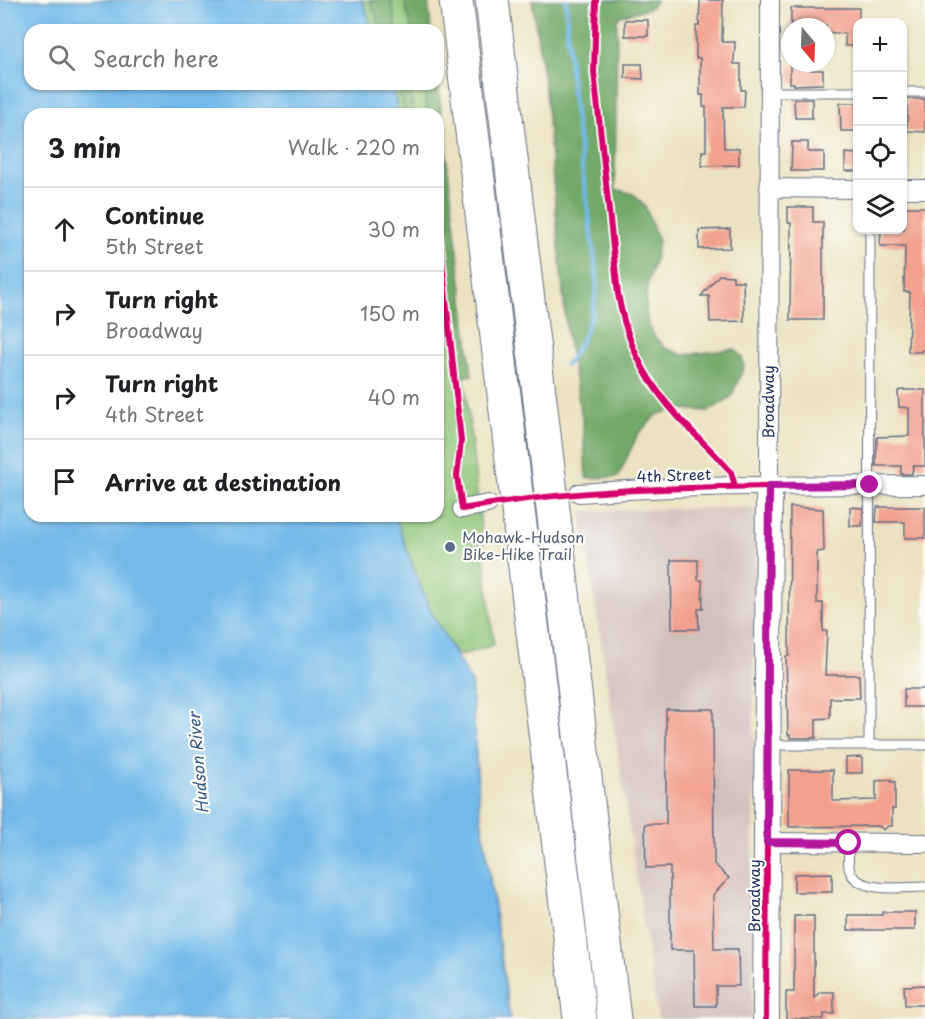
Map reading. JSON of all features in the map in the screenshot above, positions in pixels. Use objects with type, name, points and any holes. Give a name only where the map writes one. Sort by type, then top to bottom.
[{"type":"highway","points":[[456,0],[580,1019]]},
{"type":"highway","points":[[492,0],[614,1019]]},
{"type":"street","name":"Broadway","points":[[766,1019],[770,0]]},
{"type":"street","points":[[769,188],[853,189]]},
{"type":"street","points":[[907,189],[925,189]]},
{"type":"street","name":"4th Street","points":[[579,493],[632,489],[925,485]]},
{"type":"street","points":[[462,509],[488,504]]},
{"type":"street","points":[[767,842],[925,843]]},
{"type":"lane","points":[[769,92],[853,92]]},
{"type":"lane","points":[[907,92],[925,92]]},
{"type":"lane","points":[[869,745],[870,234]]},
{"type":"lane","points":[[767,745],[925,745]]},
{"type":"lane","points":[[849,843],[849,869],[859,883],[872,886],[925,887]]},
{"type":"shaded area","points":[[755,507],[752,1019],[658,1019],[581,511]]},
{"type":"green space","points":[[362,0],[420,0],[424,24],[371,24]]},
{"type":"green space","points":[[370,0],[391,0],[396,24],[379,24]]},
{"type":"green space","points":[[404,0],[428,0],[430,24],[410,24]]},
{"type":"green space","points":[[532,0],[657,0],[649,8],[620,16],[617,21],[615,189],[633,194],[645,206],[658,241],[647,286],[646,304],[647,321],[654,336],[665,348],[683,355],[735,349],[742,357],[744,367],[731,397],[709,411],[681,409],[658,414],[638,434],[618,477],[586,478],[583,423],[567,337],[545,90]]},
{"type":"green space","points":[[393,90],[433,90],[434,108],[397,108]]},
{"type":"green space","points":[[399,90],[410,90],[413,108],[403,108]]},
{"type":"green space","points":[[424,90],[439,90],[441,108],[426,108]]},
{"type":"green space","points":[[444,135],[472,375],[459,377],[444,240]]},
{"type":"green space","points":[[444,196],[494,645],[458,656],[437,624],[414,571],[397,522],[444,522]]},
{"type":"green space","points":[[444,347],[447,374],[444,373]]},
{"type":"water","name":"Hudson River","points":[[0,0],[362,0],[371,24],[24,24],[24,90],[393,90],[397,108],[24,108],[24,522],[397,522],[420,587],[433,616],[471,682],[479,802],[510,1019],[0,1019]]},
{"type":"building","points":[[700,0],[723,0],[722,42],[735,42],[734,64],[741,64],[741,90],[745,90],[744,107],[723,107],[724,148],[739,148],[739,165],[702,166],[702,151],[706,151],[706,107],[703,107],[703,95],[700,95],[700,58],[696,58],[696,26],[699,26]]},
{"type":"building","points":[[791,8],[859,8],[859,18],[853,18],[853,45],[845,46],[845,34],[835,33],[835,18],[791,18]]},
{"type":"building","points":[[625,20],[648,20],[648,36],[625,36]]},
{"type":"building","points":[[625,64],[642,64],[643,79],[625,78]]},
{"type":"building","points":[[790,72],[823,72],[823,84],[794,85],[790,83]]},
{"type":"building","points":[[794,99],[812,99],[812,118],[795,118]]},
{"type":"building","points":[[907,99],[925,99],[925,132],[907,131]]},
{"type":"building","points":[[840,103],[853,103],[853,131],[841,131]]},
{"type":"building","points":[[792,142],[808,142],[808,152],[824,152],[824,171],[791,171]]},
{"type":"building","points":[[845,153],[853,154],[853,171],[845,171]]},
{"type":"building","points":[[788,207],[813,207],[813,222],[823,222],[823,320],[790,320],[791,223],[788,223]]},
{"type":"building","points":[[907,207],[925,207],[925,350],[922,352],[908,352],[910,292],[904,292],[905,246],[880,246],[881,234],[907,234]]},
{"type":"building","points":[[730,229],[730,248],[699,249],[699,230]]},
{"type":"building","points":[[719,275],[733,276],[733,281],[743,281],[744,321],[710,322],[709,296],[701,296]]},
{"type":"building","points":[[925,390],[925,466],[913,466],[912,474],[901,474],[901,466],[876,466],[877,437],[909,436],[909,408],[899,407],[898,391]]},
{"type":"building","points":[[790,507],[823,509],[824,551],[817,552],[817,603],[823,603],[823,631],[827,631],[825,675],[859,675],[860,698],[830,698],[830,718],[816,719],[816,738],[790,738],[788,735],[786,656],[789,656]]},
{"type":"building","points":[[850,507],[863,508],[862,526],[850,526]]},
{"type":"building","points":[[877,507],[925,507],[925,538],[905,538],[905,522],[876,522]]},
{"type":"building","points":[[671,560],[698,560],[698,580],[702,580],[703,608],[698,609],[699,629],[672,629]]},
{"type":"building","points":[[904,689],[925,689],[925,707],[904,707]]},
{"type":"building","points":[[666,709],[713,709],[714,864],[729,878],[713,895],[714,949],[738,949],[739,986],[716,986],[716,1006],[695,1006],[694,950],[670,950],[670,867],[646,868],[645,824],[666,824]]},
{"type":"building","points":[[862,757],[862,773],[846,773],[846,758]]},
{"type":"building","points":[[789,770],[833,770],[833,801],[876,800],[876,781],[895,782],[895,809],[892,809],[892,826],[884,830],[879,826],[789,827]]},
{"type":"building","points":[[832,873],[832,892],[794,892],[794,874]]},
{"type":"building","points":[[882,912],[915,912],[915,930],[848,930],[848,915],[882,915]]},
{"type":"building","points":[[794,916],[814,916],[814,998],[820,992],[834,992],[834,1014],[824,1014],[824,1019],[786,1019],[786,992],[794,992]]},
{"type":"building","points":[[925,985],[925,1005],[905,1005],[904,986]]},
{"type":"waterway","points":[[566,0],[570,71],[597,281],[588,325],[566,365]]},
{"type":"cycle path","points":[[596,0],[594,72],[618,294],[624,319],[637,356],[656,389],[673,411],[731,472],[735,486]]},
{"type":"cycle path","points":[[444,281],[461,441],[457,476],[462,509],[577,494],[653,489],[769,486],[766,1019]]},
{"type":"place","name":"Mohawk-Hudson Bike-Hike Trail","points":[[450,547]]},
{"type":"route","points":[[849,843],[767,842],[769,486],[870,485]]}]
